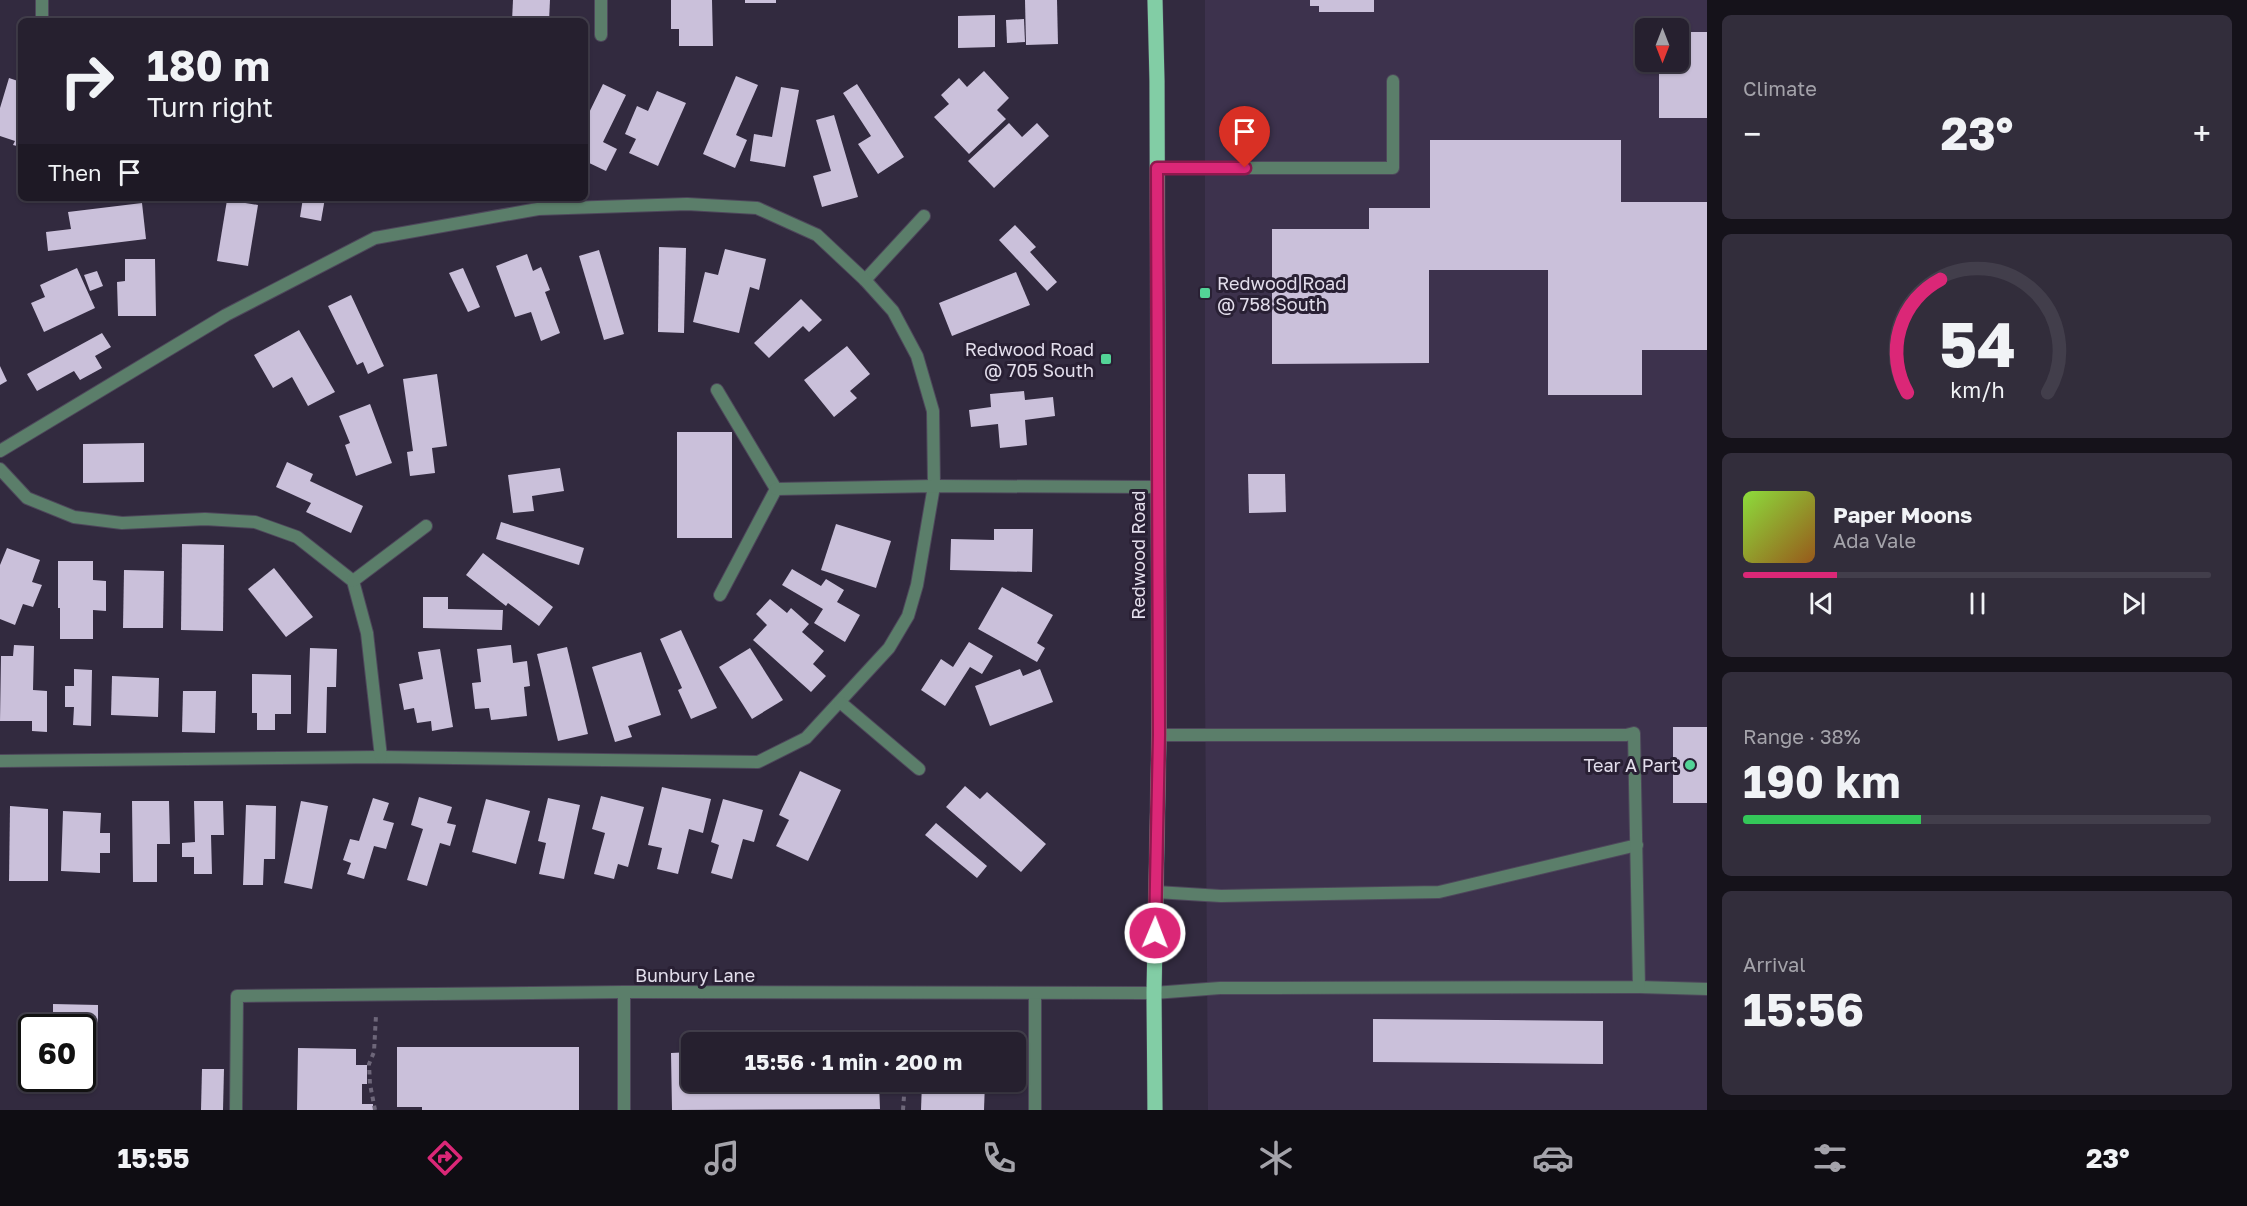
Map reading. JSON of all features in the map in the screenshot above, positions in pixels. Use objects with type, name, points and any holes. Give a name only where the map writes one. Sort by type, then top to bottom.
[{"type":"main road","name":"Redwood Road","points":[[1155,0],[1159,735],[1154,993],[1155,1110]]},
{"type":"street","points":[[42,0],[42,18]]},
{"type":"street","points":[[602,0],[602,35]]},
{"type":"street","points":[[1157,168],[1394,168],[1393,81]]},
{"type":"street","points":[[0,451],[226,315],[375,238],[538,209],[687,204],[757,208],[817,235],[865,280],[893,311],[917,356],[933,411],[934,486],[917,585],[908,616],[888,648],[806,738],[758,762],[381,757],[0,761]]},
{"type":"street","points":[[865,280],[924,216]]},
{"type":"street","points":[[717,390],[776,489]]},
{"type":"street","points":[[0,469],[27,498],[74,517],[122,523],[205,519],[255,522],[297,537],[353,581],[367,633],[381,757]]},
{"type":"street","points":[[776,489],[934,486],[1157,487]]},
{"type":"street","points":[[720,595],[776,489]]},
{"type":"street","points":[[353,581],[426,526]]},
{"type":"street","points":[[840,702],[919,770]]},
{"type":"street","points":[[1159,735],[1626,735],[1634,733],[1640,987]]},
{"type":"street","points":[[1156,892],[1221,896],[1439,892],[1637,845]]},
{"type":"street","name":"Bunbury Lane","points":[[236,1110],[237,996],[624,992],[1085,994],[1154,993],[1221,988],[1640,987],[1707,989]]},
{"type":"street","points":[[624,992],[624,1110]]},
{"type":"street","points":[[1035,994],[1035,1110]]},
{"type":"path","points":[[375,1110],[369,1084],[369,1064],[374,1052],[376,1016]]},
{"type":"path","points":[[903,1110],[904,1092]]},
{"type":"shaded area","points":[[1205,0],[1707,0],[1707,1110],[1208,1110],[1205,683]]},
{"type":"building","points":[[513,0],[550,0],[549,18],[512,18]]},
{"type":"building","points":[[671,0],[712,0],[713,46],[679,46],[679,29],[671,29]]},
{"type":"building","points":[[745,0],[776,0],[776,3],[745,3]]},
{"type":"building","points":[[1025,0],[1057,0],[1058,44],[1026,45]]},
{"type":"building","points":[[1310,0],[1374,0],[1374,12],[1319,12],[1319,6],[1310,6]]},
{"type":"building","points":[[995,15],[995,47],[958,48],[958,16]]},
{"type":"building","points":[[1024,19],[1025,42],[1007,43],[1006,20]]},
{"type":"building","points":[[1689,32],[1707,32],[1707,118],[1659,118],[1659,72],[1689,72]]},
{"type":"building","points":[[984,71],[1009,98],[997,110],[1006,119],[969,154],[934,117],[949,104],[941,95],[959,78],[967,87]]},
{"type":"building","points":[[736,76],[758,85],[736,135],[747,140],[735,168],[703,154]]},
{"type":"building","points":[[9,78],[18,81],[18,146],[13,145],[15,141],[0,136],[0,108]]},
{"type":"building","points":[[603,84],[626,95],[603,142],[617,149],[606,171],[588,162],[588,115]]},
{"type":"building","points":[[857,84],[904,157],[878,174],[858,144],[871,136],[843,93]]},
{"type":"building","points":[[781,87],[799,90],[785,167],[750,161],[754,134],[772,137]]},
{"type":"building","points":[[657,91],[686,103],[658,166],[629,153],[636,139],[625,134],[637,106],[648,111]]},
{"type":"building","points":[[834,115],[858,197],[822,207],[813,176],[831,171],[816,120]]},
{"type":"building","points":[[1009,123],[1022,137],[1037,123],[1049,136],[994,188],[968,161]]},
{"type":"building","points":[[1430,140],[1621,140],[1621,202],[1707,202],[1707,350],[1642,350],[1642,395],[1548,395],[1548,270],[1429,270],[1429,363],[1272,364],[1272,229],[1369,229],[1369,208],[1430,208]]},
{"type":"building","points":[[227,201],[258,205],[248,266],[217,261]]},
{"type":"building","points":[[303,201],[324,201],[321,221],[300,217]]},
{"type":"building","points":[[142,203],[146,239],[48,251],[46,232],[71,229],[68,212]]},
{"type":"building","points":[[1015,225],[1036,247],[1030,252],[1057,282],[1047,291],[999,240]]},
{"type":"building","points":[[659,247],[686,248],[684,333],[658,332]]},
{"type":"building","points":[[725,249],[766,259],[759,290],[750,287],[739,333],[693,322],[705,272],[718,275]]},
{"type":"building","points":[[599,250],[624,334],[604,340],[579,256]]},
{"type":"building","points":[[527,254],[533,271],[541,267],[550,290],[545,292],[560,333],[541,341],[531,312],[515,317],[496,266]]},
{"type":"building","points":[[125,259],[155,259],[156,316],[118,316],[117,282],[125,281]]},
{"type":"building","points":[[77,268],[95,308],[44,332],[31,303],[45,297],[40,285]]},
{"type":"building","points":[[463,268],[480,307],[468,312],[449,273]]},
{"type":"building","points":[[97,271],[103,286],[90,291],[84,275]]},
{"type":"building","points":[[1016,272],[1030,305],[952,336],[939,303]]},
{"type":"building","points":[[351,295],[384,366],[368,374],[363,362],[357,365],[328,306]]},
{"type":"building","points":[[801,299],[822,320],[809,332],[803,326],[769,358],[754,343]]},
{"type":"building","points":[[299,330],[335,392],[308,406],[292,377],[273,388],[254,355]]},
{"type":"building","points":[[102,333],[111,347],[95,356],[102,368],[80,380],[74,371],[37,391],[27,374]]},
{"type":"building","points":[[847,346],[870,374],[850,391],[857,398],[834,417],[804,380]]},
{"type":"building","points":[[0,366],[7,381],[0,385]]},
{"type":"building","points":[[437,374],[447,446],[432,448],[435,473],[410,476],[407,452],[413,451],[403,379]]},
{"type":"building","points":[[1024,391],[1025,400],[1053,397],[1055,416],[1025,420],[1027,445],[1000,448],[998,424],[971,427],[969,410],[991,407],[990,394]]},
{"type":"building","points":[[370,404],[392,463],[356,476],[345,445],[350,443],[339,416]]},
{"type":"building","points":[[677,432],[732,432],[732,538],[677,538]]},
{"type":"building","points":[[144,443],[144,482],[83,483],[83,444]]},
{"type":"building","points":[[287,462],[313,474],[310,481],[363,506],[351,533],[306,512],[311,503],[276,487]]},
{"type":"building","points":[[560,468],[564,491],[532,496],[534,511],[513,513],[508,475]]},
{"type":"building","points":[[1248,474],[1285,474],[1286,512],[1249,513]]},
{"type":"building","points":[[501,522],[584,548],[579,565],[496,539]]},
{"type":"building","points":[[836,524],[891,541],[876,588],[821,570]]},
{"type":"building","points":[[994,529],[1033,529],[1032,572],[950,570],[951,539],[994,540]]},
{"type":"building","points":[[182,544],[224,545],[223,631],[181,630]]},
{"type":"building","points":[[7,548],[40,560],[32,582],[42,585],[33,607],[23,604],[15,625],[0,619],[0,565]]},
{"type":"building","points":[[483,553],[553,607],[539,626],[508,603],[506,606],[466,575]]},
{"type":"building","points":[[58,561],[93,561],[93,580],[106,581],[106,611],[93,610],[93,639],[60,639]]},
{"type":"building","points":[[274,568],[313,617],[286,637],[248,589]]},
{"type":"building","points":[[792,569],[821,586],[826,579],[844,590],[837,602],[860,615],[845,642],[814,623],[823,609],[782,585]]},
{"type":"building","points":[[124,570],[164,571],[163,628],[123,628]]},
{"type":"building","points":[[1002,587],[1053,615],[1037,643],[1045,648],[1037,662],[978,629]]},
{"type":"building","points":[[423,597],[448,597],[448,609],[503,610],[502,630],[423,628]]},
{"type":"building","points":[[770,599],[787,613],[791,608],[809,624],[802,632],[824,651],[813,664],[826,676],[811,692],[753,640],[767,625],[756,614]]},
{"type":"building","points":[[681,630],[717,708],[691,719],[678,690],[682,688],[660,639]]},
{"type":"building","points":[[969,642],[993,656],[982,674],[970,667],[945,706],[921,690],[941,659],[953,667]]},
{"type":"building","points":[[14,645],[34,646],[33,690],[47,691],[47,732],[32,731],[32,721],[0,721],[1,656],[13,656]]},
{"type":"building","points":[[511,645],[513,663],[527,661],[530,686],[524,687],[527,716],[491,720],[489,708],[475,709],[472,683],[481,682],[477,649]]},
{"type":"building","points":[[567,647],[588,734],[558,741],[537,654]]},
{"type":"building","points":[[310,648],[337,649],[336,687],[327,687],[326,733],[307,733]]},
{"type":"building","points":[[750,648],[783,700],[752,719],[719,667]]},
{"type":"building","points":[[440,649],[453,727],[432,731],[431,721],[417,723],[414,708],[404,710],[399,684],[423,679],[418,652]]},
{"type":"building","points":[[641,652],[661,715],[628,726],[632,737],[615,742],[592,667]]},
{"type":"building","points":[[74,669],[92,670],[91,726],[73,725],[74,707],[65,707],[65,686],[74,686]]},
{"type":"building","points":[[1020,669],[1023,676],[1040,669],[1053,702],[990,726],[975,686]]},
{"type":"building","points":[[252,674],[291,675],[291,714],[275,714],[275,730],[257,730],[257,713],[252,713]]},
{"type":"building","points":[[112,676],[159,678],[158,717],[111,715]]},
{"type":"building","points":[[183,691],[216,691],[215,733],[182,732]]},
{"type":"building","name":"Tear A Part","points":[[1673,727],[1707,727],[1707,803],[1673,803]]},
{"type":"building","points":[[800,771],[841,790],[808,861],[776,846],[789,820],[779,815]]},
{"type":"building","points":[[965,786],[980,799],[987,792],[1046,844],[1021,872],[946,807]]},
{"type":"building","points":[[662,787],[711,799],[703,833],[689,829],[678,874],[657,869],[662,848],[648,845]]},
{"type":"building","points":[[601,796],[644,807],[628,867],[618,864],[614,879],[594,874],[605,833],[592,829]]},
{"type":"building","points":[[419,797],[452,807],[447,823],[456,825],[450,846],[440,843],[427,886],[407,880],[423,829],[411,825]]},
{"type":"building","points":[[373,798],[389,803],[383,820],[394,823],[386,849],[374,846],[364,879],[347,874],[351,863],[343,860],[350,839],[359,841]]},
{"type":"building","points":[[548,798],[580,805],[564,879],[539,874],[546,843],[538,841]]},
{"type":"building","points":[[486,799],[530,811],[516,864],[472,852]]},
{"type":"building","points":[[723,799],[763,810],[754,842],[743,839],[732,879],[711,873],[719,845],[711,842]]},
{"type":"building","points":[[132,801],[169,801],[170,844],[157,844],[157,882],[133,882]]},
{"type":"building","points":[[194,801],[223,801],[224,835],[211,835],[212,874],[194,874],[194,857],[182,857],[182,843],[195,842]]},
{"type":"building","points":[[301,801],[328,806],[312,889],[284,883]]},
{"type":"building","points":[[246,805],[276,806],[275,859],[264,859],[263,885],[243,885]]},
{"type":"building","points":[[10,806],[48,809],[48,881],[9,881]]},
{"type":"building","points":[[63,811],[101,813],[100,833],[110,833],[110,853],[100,853],[100,873],[61,871]]},
{"type":"building","points":[[936,823],[987,866],[977,878],[925,835]]},
{"type":"building","points":[[53,1004],[98,1005],[98,1037],[96,1037],[96,1014],[53,1014]]},
{"type":"building","points":[[1373,1019],[1603,1021],[1603,1064],[1373,1062]]},
{"type":"building","points":[[397,1047],[579,1047],[579,1110],[422,1110],[422,1107],[397,1107]]},
{"type":"building","points":[[298,1048],[356,1049],[356,1065],[367,1065],[367,1084],[362,1084],[362,1104],[373,1104],[373,1110],[297,1110]]},
{"type":"building","points":[[671,1053],[681,1053],[681,1092],[879,1092],[880,1109],[672,1110]]},
{"type":"building","points":[[202,1069],[224,1069],[223,1110],[201,1110]]},
{"type":"building","points":[[922,1092],[985,1092],[984,1110],[921,1110]]},
{"type":"place","name":"Redwood Road @ 758 South","points":[[1205,293]]},
{"type":"place","name":"Redwood Road @ 705 South","points":[[1106,359]]},
{"type":"place","name":"Tear A Part","points":[[1690,765]]},
{"type":"route","points":[[1155,933],[1159,735],[1157,168],[1245,168]]}]
